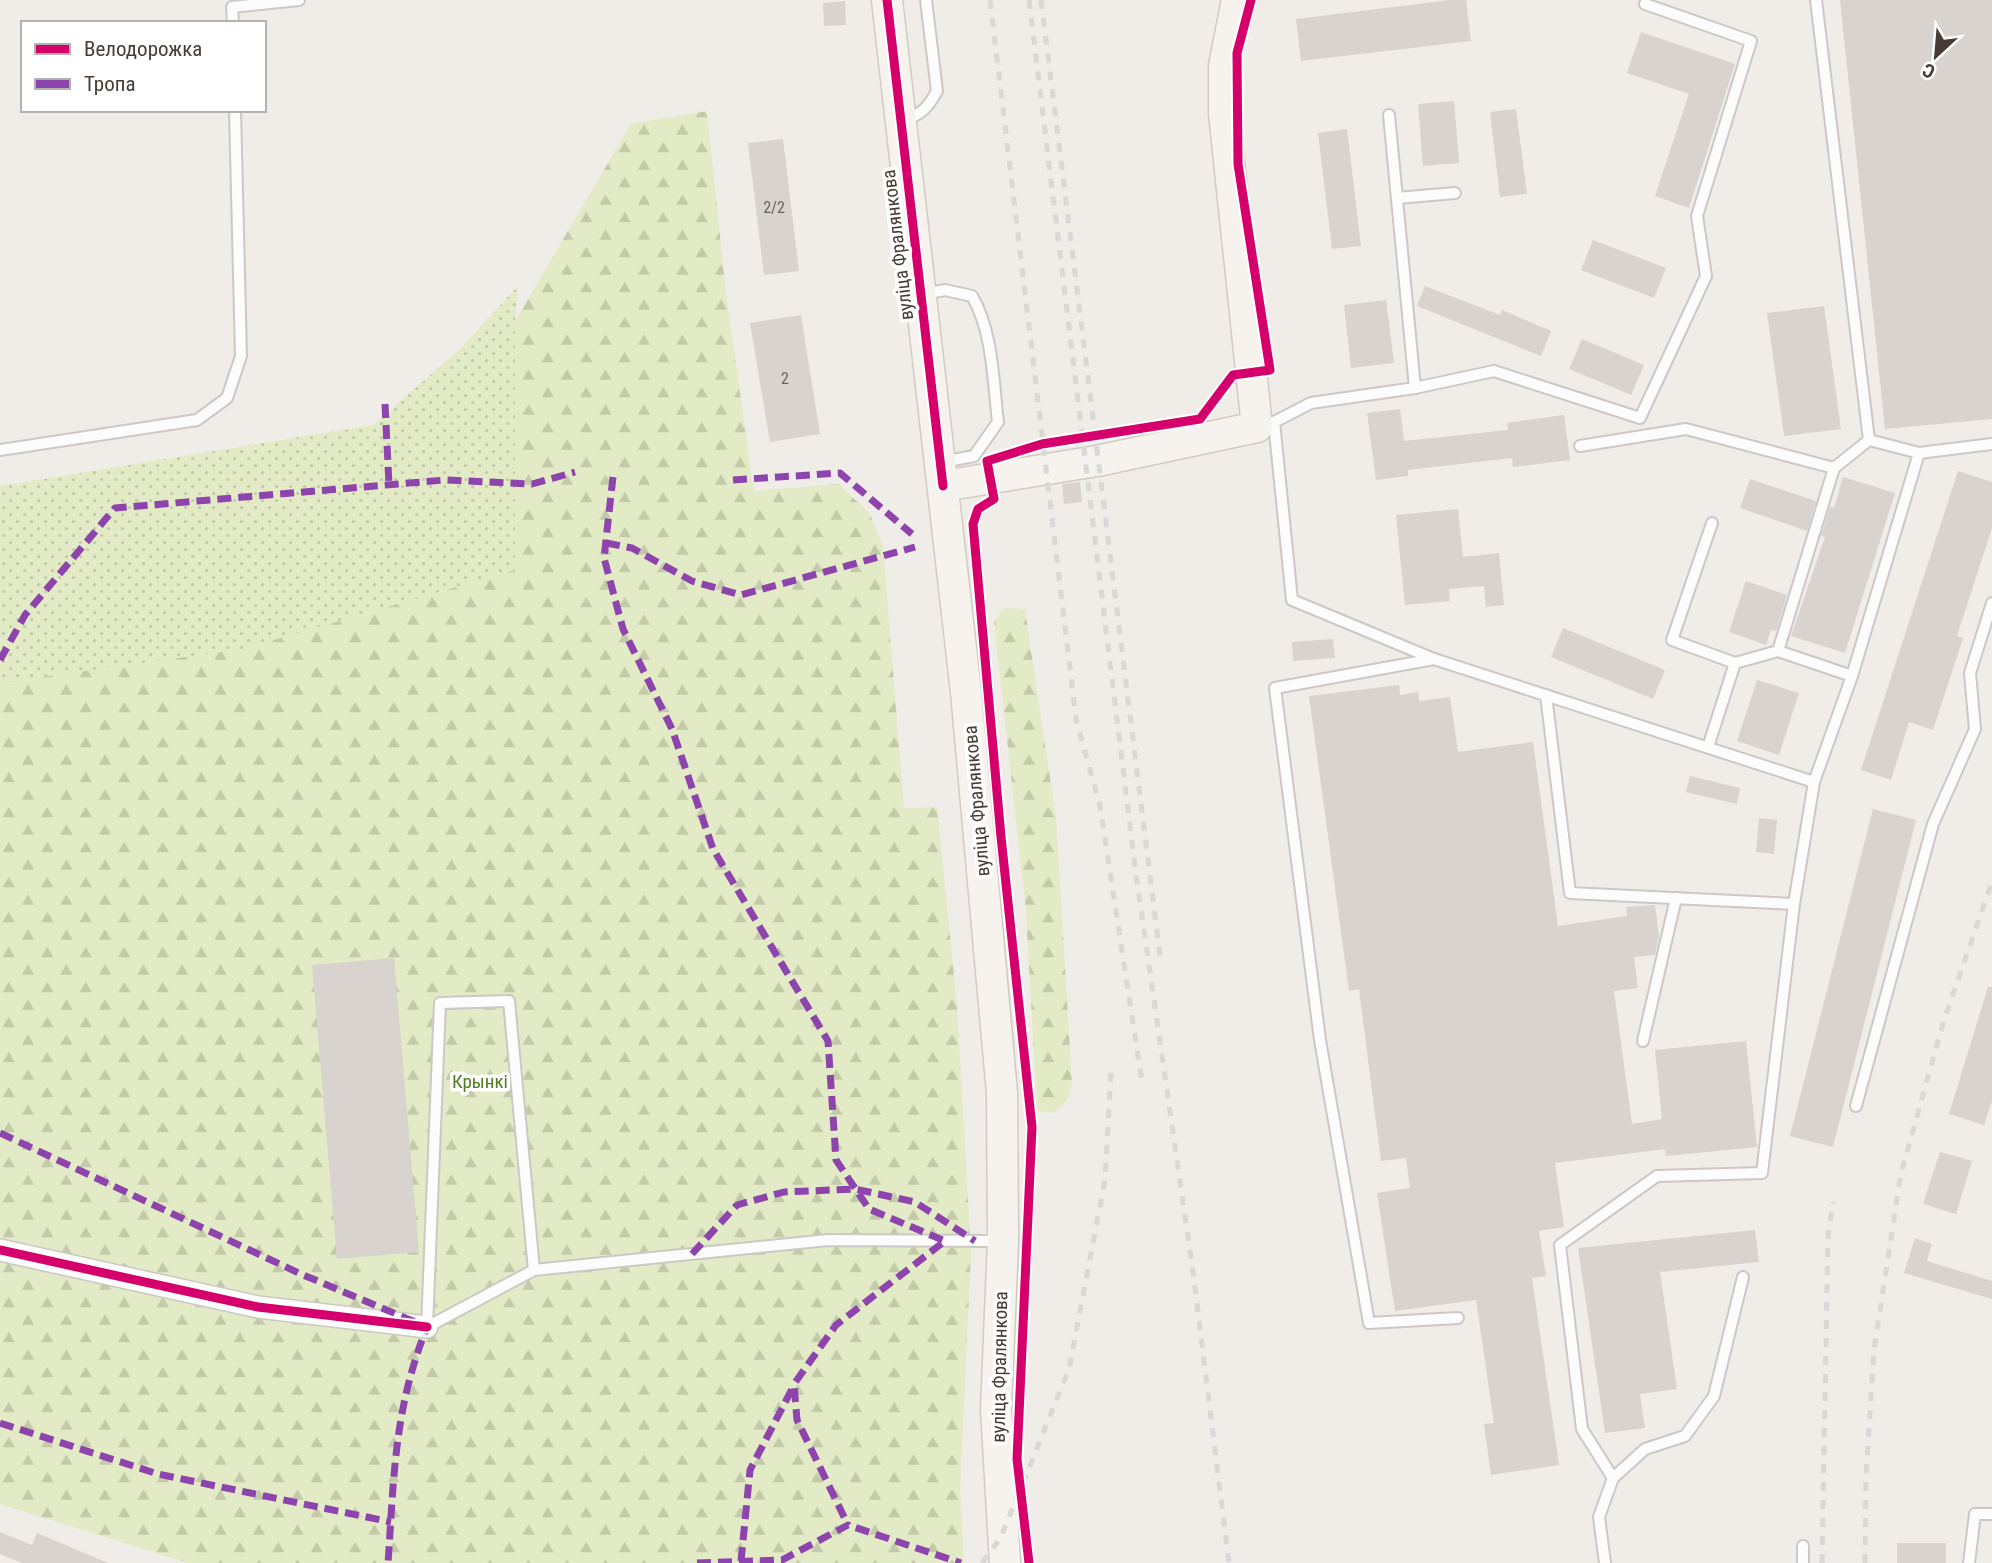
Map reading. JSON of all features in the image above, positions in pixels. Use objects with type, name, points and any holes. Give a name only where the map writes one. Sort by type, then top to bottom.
[{"type":"main road","name":"вуліца Фралянкова","points":[[887,0],[967,699],[1002,1093],[1003,1241],[996,1409],[1005,1563]]},
{"type":"main road","points":[[941,475],[1097,461],[1265,424],[1224,113],[1224,66],[1237,0]]},
{"type":"street","points":[[0,1250],[258,1307],[427,1327]]},
{"type":"lane","points":[[232,4],[299,0]]},
{"type":"lane","points":[[900,120],[915,117],[931,102],[937,91],[926,0]]},
{"type":"lane","points":[[1816,0],[1869,440]]},
{"type":"lane","points":[[1645,4],[1751,41],[1698,216],[1706,275],[1640,418],[1494,371],[1415,388],[1311,403],[1265,424],[1292,600],[1434,659],[1814,782]]},
{"type":"lane","points":[[0,450],[197,420],[227,398],[241,356],[235,112]]},
{"type":"lane","points":[[1389,115],[1415,388]]},
{"type":"lane","points":[[1397,198],[1455,193]]},
{"type":"lane","points":[[920,295],[945,290],[972,296],[980,310],[992,368],[998,422],[974,456],[941,475]]},
{"type":"lane","points":[[1580,446],[1686,429],[1834,468]]},
{"type":"lane","points":[[1869,440],[1919,453],[1992,444]]},
{"type":"lane","points":[[1778,651],[1834,468],[1869,440]]},
{"type":"lane","points":[[1613,1478],[1582,1429],[1560,1245],[1657,1176],[1762,1173],[1794,904],[1814,782],[1852,676],[1919,453]]},
{"type":"lane","points":[[1712,523],[1672,640],[1735,663],[1778,651],[1852,676]]},
{"type":"lane","points":[[1856,1106],[1933,824],[1975,729],[1970,673],[1992,603]]},
{"type":"lane","points":[[1434,659],[1275,688],[1320,1040],[1369,1323],[1458,1318]]},
{"type":"lane","points":[[1708,747],[1735,663]]},
{"type":"lane","points":[[1546,695],[1570,893],[1794,904]]},
{"type":"lane","points":[[1643,1041],[1676,898]]},
{"type":"lane","points":[[427,1327],[440,1003],[509,1001],[534,1270]]},
{"type":"lane","points":[[427,1327],[534,1270],[828,1240],[1003,1241]]},
{"type":"lane","points":[[1605,1563],[1599,1517],[1613,1478],[1645,1450],[1685,1436],[1714,1396],[1743,1277]]},
{"type":"lane","points":[[1969,1563],[1975,1514],[1992,1514]]},
{"type":"lane","points":[[1803,1546],[1803,1563]]},
{"type":"green space","name":"Крынкі","points":[[707,111],[726,294],[754,491],[839,484],[870,514],[883,546],[904,808],[937,807],[957,1006],[971,1252],[960,1490],[964,1563],[188,1563],[0,1504],[0,683],[243,649],[515,570],[515,321],[631,124]]},
{"type":"green space","points":[[518,286],[515,321],[516,570],[243,649],[0,686],[0,486],[373,425],[459,350]]},
{"type":"green space","points":[[1003,609],[1025,610],[1056,818],[1072,1084],[1066,1102],[1053,1113],[1037,1111],[1026,911],[994,622]]},
{"type":"building","points":[[1466,0],[1471,41],[1301,61],[1296,19]]},
{"type":"building","points":[[1840,0],[1992,0],[1992,419],[1885,429]]},
{"type":"building","points":[[845,1],[846,25],[824,26],[823,3]]},
{"type":"building","points":[[1641,32],[1735,64],[1689,208],[1655,196],[1689,94],[1627,73]]},
{"type":"building","points":[[1454,101],[1459,163],[1423,166],[1418,104]]},
{"type":"building","points":[[1516,109],[1527,194],[1500,197],[1490,112]]},
{"type":"building","points":[[1347,129],[1361,246],[1332,249],[1318,133]]},
{"type":"building","points":[[783,139],[799,271],[764,275],[748,143]]},
{"type":"building","points":[[1593,240],[1666,268],[1654,298],[1581,270]]},
{"type":"building","points":[[1425,286],[1500,315],[1502,310],[1551,331],[1541,356],[1417,306]]},
{"type":"building","points":[[1386,300],[1394,363],[1351,368],[1344,305]]},
{"type":"building","points":[[1824,306],[1841,429],[1784,436],[1767,313]]},
{"type":"building","points":[[801,315],[820,434],[770,442],[750,323]]},
{"type":"building","points":[[1582,339],[1644,365],[1631,395],[1569,369]]},
{"type":"building","points":[[1400,409],[1404,441],[1508,430],[1507,423],[1564,415],[1570,460],[1513,467],[1512,458],[1408,470],[1408,476],[1376,480],[1367,413]]},
{"type":"building","points":[[1958,471],[1992,482],[1992,528],[1957,636],[1963,638],[1933,730],[1909,722],[1891,780],[1861,770]]},
{"type":"building","points":[[1843,477],[1895,493],[1845,653],[1791,636],[1825,537],[1821,536],[1830,506],[1834,508]]},
{"type":"building","points":[[1750,479],[1816,501],[1807,531],[1740,508]]},
{"type":"building","points":[[1080,482],[1082,502],[1064,504],[1062,484]]},
{"type":"building","points":[[1458,509],[1463,557],[1499,553],[1504,605],[1486,607],[1484,586],[1449,589],[1450,601],[1405,605],[1396,515]]},
{"type":"building","points":[[1746,581],[1787,595],[1776,631],[1771,630],[1766,645],[1729,632]]},
{"type":"building","points":[[1563,628],[1665,670],[1653,699],[1551,657]]},
{"type":"building","points":[[1333,639],[1335,658],[1293,661],[1292,642]]},
{"type":"building","points":[[1757,680],[1799,693],[1779,755],[1737,741]]},
{"type":"building","points":[[1399,685],[1400,695],[1418,692],[1419,701],[1450,697],[1458,752],[1533,742],[1558,926],[1627,916],[1626,907],[1655,905],[1659,936],[1655,955],[1634,957],[1638,988],[1614,991],[1632,1124],[1662,1119],[1655,1050],[1746,1041],[1757,1147],[1666,1156],[1665,1149],[1555,1163],[1564,1227],[1539,1231],[1546,1276],[1532,1278],[1559,1465],[1491,1475],[1484,1424],[1494,1423],[1476,1300],[1395,1311],[1377,1193],[1410,1188],[1406,1158],[1381,1161],[1359,989],[1349,991],[1309,696]]},
{"type":"building","points":[[1690,776],[1740,788],[1737,804],[1686,792]]},
{"type":"building","points":[[1873,809],[1916,820],[1833,1147],[1790,1136]]},
{"type":"building","points":[[1759,818],[1777,820],[1774,854],[1756,852]]},
{"type":"building","points":[[394,958],[419,1252],[337,1259],[312,965]]},
{"type":"building","points":[[1988,987],[1992,987],[1992,1101],[1984,1125],[1949,1114]]},
{"type":"building","points":[[1940,1152],[1972,1161],[1956,1214],[1923,1204]]},
{"type":"building","points":[[1755,1230],[1759,1262],[1660,1272],[1677,1389],[1640,1394],[1645,1428],[1605,1433],[1578,1248]]},
{"type":"building","points":[[1915,1238],[1932,1244],[1927,1261],[1992,1281],[1992,1299],[1904,1273]]},
{"type":"building","points":[[0,1532],[32,1545],[37,1533],[108,1563],[22,1563],[0,1554]]},
{"type":"building","points":[[1897,1543],[1946,1543],[1946,1563],[1897,1563]]},
{"type":"railway","points":[[990,0],[1076,719],[1100,806],[1142,1082]]},
{"type":"railway","points":[[1029,0],[1135,867],[1193,1272],[1229,1563]]},
{"type":"railway","points":[[1041,0],[1160,956]]},
{"type":"railway","points":[[1865,1563],[1866,1477],[1874,1350],[1901,1173],[1944,1020],[1992,882]]},
{"type":"railway","points":[[982,1563],[1001,1537],[1069,1369],[1105,1180],[1111,1071]]},
{"type":"railway","points":[[1822,1563],[1828,1235],[1833,1202]]},
{"type":"marked path","points":[[385,404],[389,485]]},
{"type":"marked path","points":[[0,660],[25,615],[115,508],[445,480],[532,484],[575,472]]},
{"type":"marked path","points":[[733,480],[840,473],[912,534]]},
{"type":"marked path","points":[[613,477],[604,558],[623,629],[672,729],[713,849],[828,1041],[836,1160],[869,1209],[945,1241],[836,1325],[794,1384],[797,1420],[848,1525]]},
{"type":"marked path","points":[[606,543],[632,548],[692,581],[741,595],[915,547]]},
{"type":"marked path","points":[[0,1133],[301,1274],[427,1327],[408,1386],[397,1444],[388,1563]]},
{"type":"marked path","points":[[692,1254],[737,1205],[784,1192],[855,1189],[915,1202],[975,1241]]},
{"type":"marked path","points":[[741,1561],[750,1470],[793,1387]]},
{"type":"marked path","points":[[0,1423],[158,1474],[391,1522]]},
{"type":"marked path","points":[[697,1563],[782,1560],[848,1525],[961,1563]]},
{"type":"cycle path","points":[[887,0],[943,486]]},
{"type":"cycle path","points":[[1029,1563],[1017,1459],[1032,1127],[1001,837],[973,524],[978,509],[994,499],[987,461],[1042,444],[1200,419],[1233,375],[1270,370],[1238,164],[1237,53],[1251,0]]},
{"type":"cycle path","points":[[0,1250],[258,1307],[427,1327]]}]
